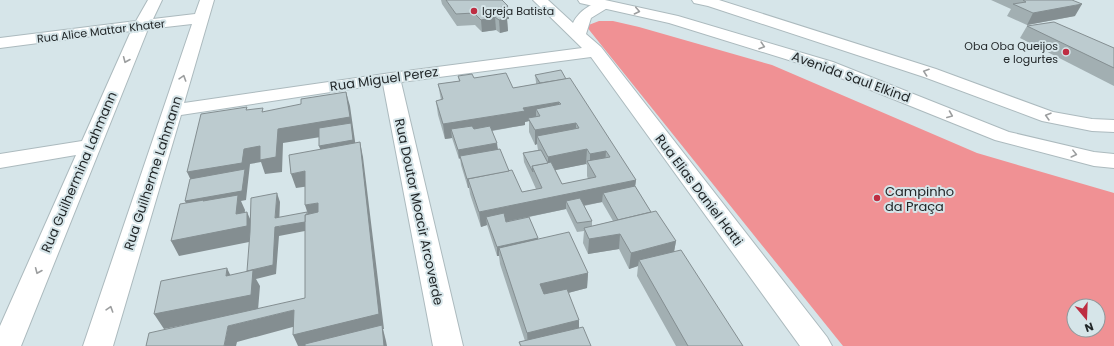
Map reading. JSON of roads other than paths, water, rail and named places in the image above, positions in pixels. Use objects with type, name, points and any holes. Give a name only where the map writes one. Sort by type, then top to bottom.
[{"type":"street","name":"Rua Guilhermina Lahmann","points":[[6,346],[141,27],[155,0]]},
{"type":"street","name":"Rua Elias Daniel Hatti","points":[[540,0],[595,52],[818,346]]},
{"type":"street","name":"Avenida Saul Elkind","points":[[586,0],[673,18],[827,66],[1002,136],[1094,159],[1114,161]]},
{"type":"street","name":"Avenida Saul Elkind","points":[[707,1],[817,35],[1049,117],[1092,125],[1114,126]]},
{"type":"street","points":[[578,35],[582,18],[587,13],[604,4]]},
{"type":"street","name":"Rua Alice Mattar Khater","points":[[0,43],[141,27],[204,9]]},
{"type":"street","name":"Rua Guilherme Lahmann","points":[[98,346],[204,9]]},
{"type":"street","name":"Rua Miguel Perez","points":[[173,110],[391,78],[595,52]]},
{"type":"street","name":"Rua Doutor Moacir Arcoverde","points":[[391,78],[448,346]]},
{"type":"street","points":[[926,106],[950,81]]},
{"type":"street","points":[[0,160],[90,146]]},
{"type":"place","name":"Igreja Batista","points":[[474,11]]},
{"type":"place","name":"Oba Oba Queijos e Iogurtes","points":[[1066,52]]},
{"type":"place","name":"Campinho da Praça","points":[[877,198]]}]
